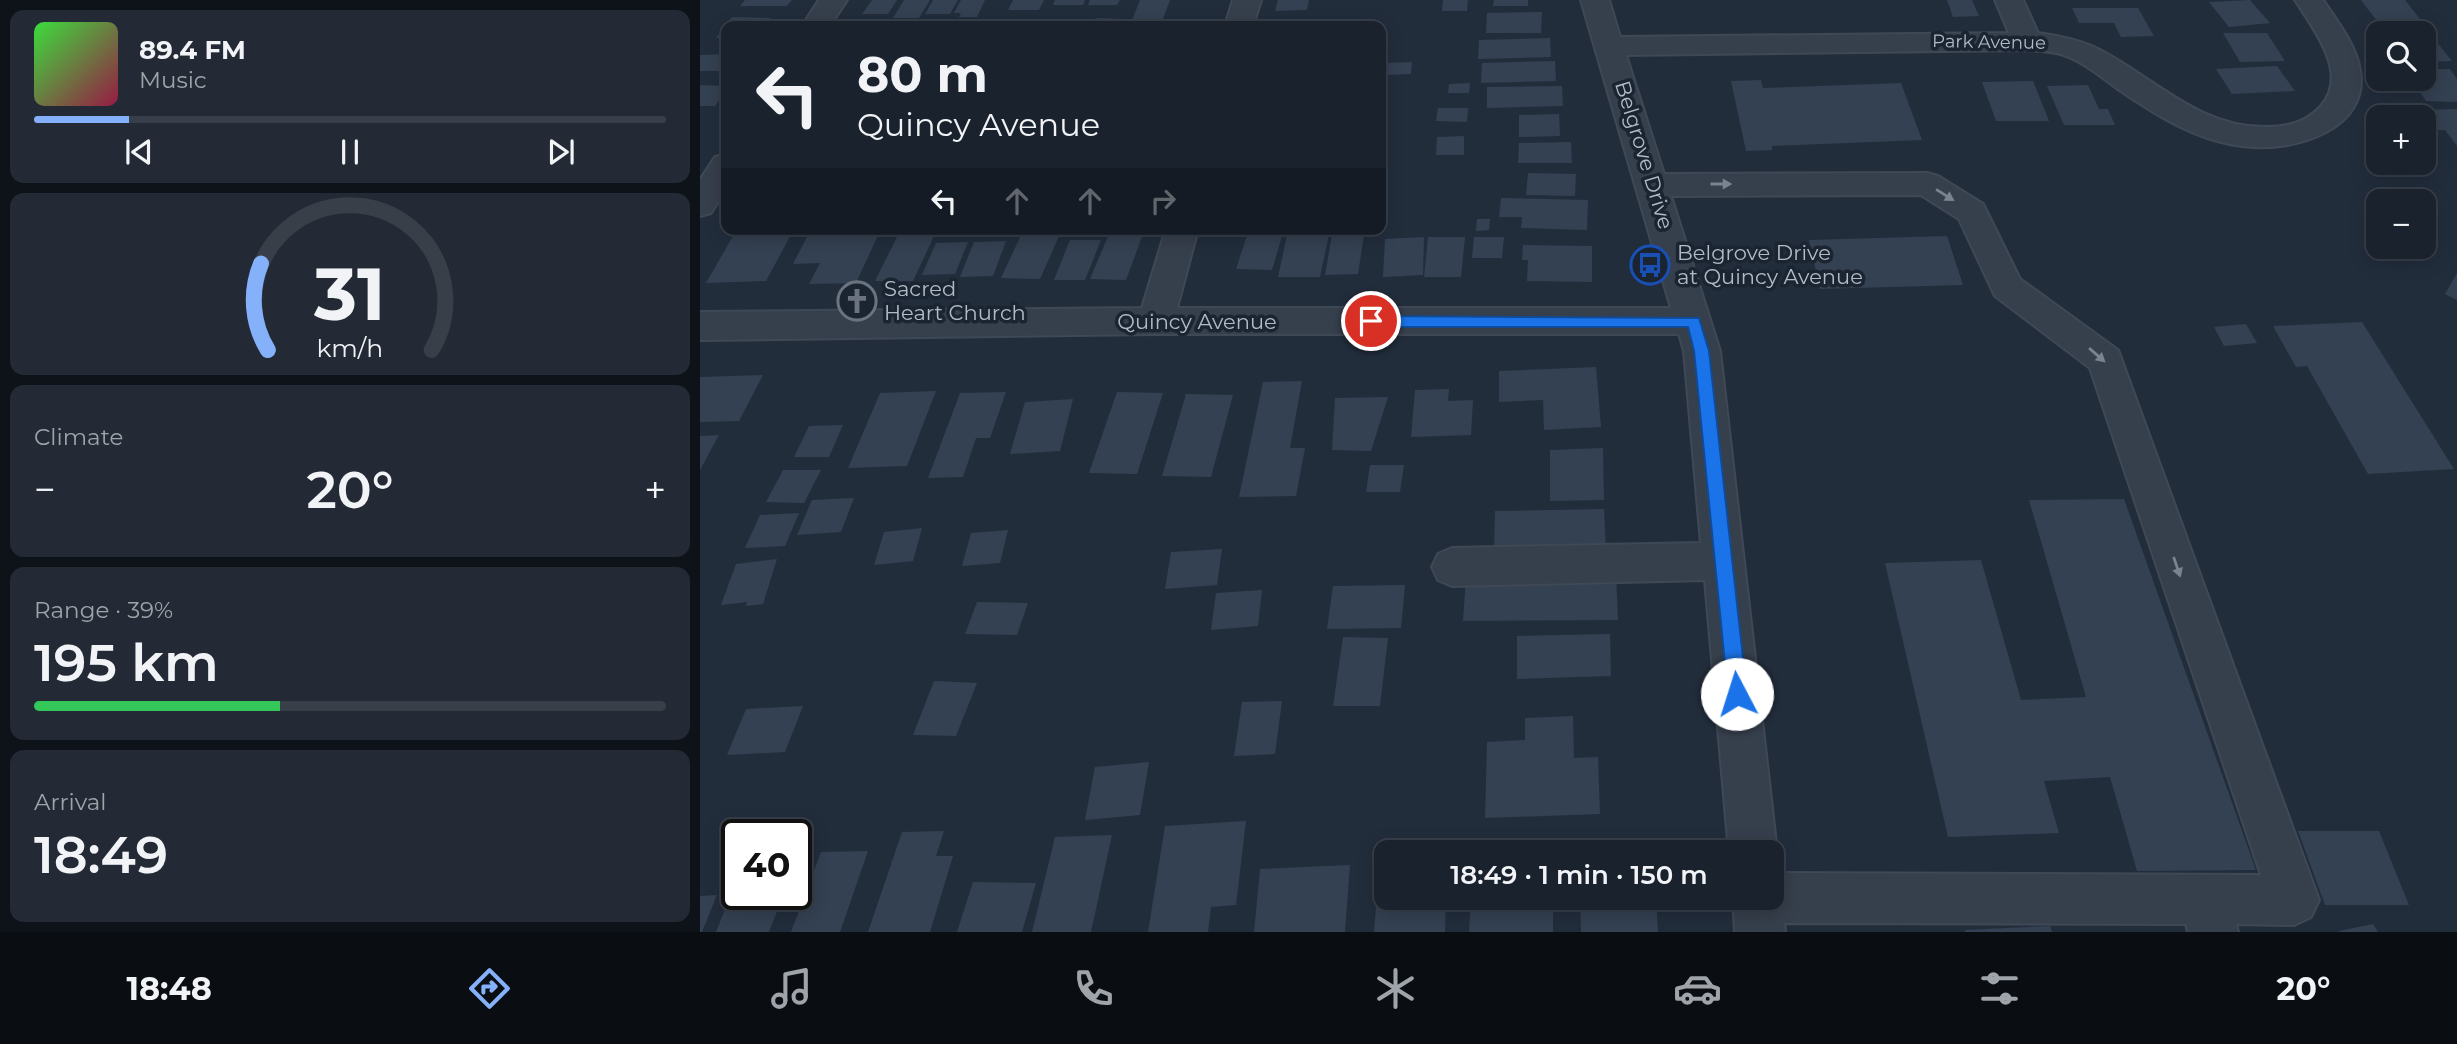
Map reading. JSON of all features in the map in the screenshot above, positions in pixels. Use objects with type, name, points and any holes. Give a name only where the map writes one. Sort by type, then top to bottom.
[{"type":"street","points":[[819,21],[833,0]]},
{"type":"street","points":[[1241,21],[1247,0]]},
{"type":"street","name":"Belgrove Drive","points":[[1595,0],[1702,351],[1752,840]]},
{"type":"street","points":[[2009,0],[2027,41]]},
{"type":"street","name":"Park Avenue","points":[[1611,46],[2027,41],[2060,43],[2091,57],[2180,115],[2223,134],[2261,138],[2298,135],[2324,122],[2343,103],[2347,83],[2340,49],[2309,0]]},
{"type":"street","points":[[700,205],[721,172]]},
{"type":"street","points":[[1653,184],[1927,184],[1972,212],[2007,287],[2105,360],[2294,900],[1784,898]]},
{"type":"street","points":[[1156,321],[1180,235]]},
{"type":"street","name":"Quincy Avenue","points":[[700,326],[1156,321],[1694,321]]},
{"type":"street","points":[[1452,567],[1725,561]]},
{"type":"street","points":[[1758,910],[1760,932]]},
{"type":"building","points":[[745,0],[792,0],[787,6],[740,6]]},
{"type":"building","points":[[872,0],[897,0],[888,14],[862,14]]},
{"type":"building","points":[[904,0],[930,0],[919,18],[893,18]]},
{"type":"building","points":[[933,0],[958,0],[950,14],[925,14]]},
{"type":"building","points":[[961,0],[985,0],[977,17],[959,17],[961,13],[954,13]]},
{"type":"building","points":[[1013,0],[1044,0],[1039,10],[1008,10]]},
{"type":"building","points":[[1055,0],[1085,0],[1083,5],[1053,5]]},
{"type":"building","points":[[1090,0],[1120,0],[1117,5],[1088,5]]},
{"type":"building","points":[[1140,0],[1170,0],[1163,19],[1132,20]]},
{"type":"building","points":[[1278,0],[1309,0],[1307,10],[1275,11]]},
{"type":"building","points":[[1443,0],[1468,0],[1467,11],[1442,11]]},
{"type":"building","points":[[1494,0],[1528,0],[1528,6],[1493,6]]},
{"type":"building","points":[[1947,0],[1972,0],[1979,16],[1953,17]]},
{"type":"building","points":[[2250,0],[2270,23],[2229,27],[2209,2]]},
{"type":"building","points":[[2361,0],[2405,0],[2422,21],[2377,21]]},
{"type":"building","points":[[2072,8],[2138,8],[2154,36],[2121,37],[2114,23],[2079,23]]},
{"type":"building","points":[[1542,12],[1541,33],[1486,33],[1487,13]]},
{"type":"building","points":[[732,17],[771,18],[769,21],[729,21]]},
{"type":"building","points":[[1096,18],[1124,19],[1123,21],[1094,21]]},
{"type":"building","points":[[1171,19],[1197,20],[1197,21],[1170,21]]},
{"type":"building","points":[[2223,33],[2267,33],[2285,61],[2240,62]]},
{"type":"building","points":[[1550,38],[1551,57],[1478,59],[1479,40]]},
{"type":"building","points":[[2436,41],[2452,61],[2436,62]]},
{"type":"building","points":[[721,54],[721,71],[700,71],[700,55]]},
{"type":"building","points":[[1555,61],[1556,81],[1481,83],[1482,63]]},
{"type":"building","points":[[1412,62],[1411,74],[1386,75],[1386,63]]},
{"type":"building","points":[[2277,66],[2295,91],[2232,94],[2216,69]]},
{"type":"building","points":[[2436,69],[2450,69],[2457,79],[2457,102],[2426,101],[2419,91],[2436,91]]},
{"type":"building","points":[[1761,80],[1763,88],[1901,83],[1922,140],[1772,146],[1772,150],[1746,151],[1731,81]]},
{"type":"building","points":[[2033,81],[2049,121],[1996,121],[1982,82]]},
{"type":"building","points":[[1470,83],[1469,93],[1448,93],[1449,84]]},
{"type":"building","points":[[700,85],[721,86],[721,98],[715,106],[700,106]]},
{"type":"building","points":[[2088,85],[2099,109],[2108,109],[2115,125],[2064,125],[2047,86]]},
{"type":"building","points":[[1562,86],[1563,106],[1487,108],[1487,87]]},
{"type":"building","points":[[1438,108],[1468,108],[1467,122],[1436,121]]},
{"type":"building","points":[[2457,109],[2457,146],[2445,130],[2436,130],[2436,110]]},
{"type":"building","points":[[1559,114],[1560,136],[1519,137],[1519,115]]},
{"type":"building","points":[[1464,136],[1464,155],[1436,155],[1437,137]]},
{"type":"building","points":[[1571,142],[1572,163],[1518,163],[1519,143]]},
{"type":"building","points":[[1528,173],[1576,174],[1575,196],[1526,195]]},
{"type":"building","points":[[1501,198],[1588,200],[1587,230],[1521,228],[1522,217],[1499,217]]},
{"type":"building","points":[[1477,219],[1490,219],[1489,230],[1476,231]]},
{"type":"building","points":[[734,235],[791,235],[766,281],[706,283]]},
{"type":"building","points":[[808,235],[878,235],[856,283],[809,284],[820,263],[793,264]]},
{"type":"building","points":[[1021,235],[1060,235],[1040,279],[1001,278]]},
{"type":"building","points":[[1109,235],[1143,235],[1126,280],[1090,279]]},
{"type":"building","points":[[1247,235],[1282,235],[1272,270],[1236,269]]},
{"type":"building","points":[[1287,235],[1329,235],[1320,277],[1278,277]]},
{"type":"building","points":[[1332,235],[1364,235],[1358,274],[1325,275]]},
{"type":"building","points":[[934,236],[913,281],[875,281],[897,237]]},
{"type":"building","points":[[1947,236],[1963,285],[1820,289],[1809,240]]},
{"type":"building","points":[[1424,237],[1423,275],[1383,277],[1385,239]]},
{"type":"building","points":[[1428,237],[1465,237],[1461,277],[1424,277]]},
{"type":"building","points":[[1474,237],[1504,237],[1502,258],[1472,258]]},
{"type":"building","points":[[1070,240],[1101,240],[1085,280],[1054,280]]},
{"type":"building","points":[[1006,241],[993,276],[960,277],[974,242]]},
{"type":"building","points":[[968,242],[955,274],[922,275],[936,243]]},
{"type":"building","points":[[1523,245],[1592,246],[1592,282],[1527,281],[1528,260],[1522,260]]},
{"type":"building","points":[[2457,273],[2457,300],[2445,294]]},
{"type":"building","points":[[2362,322],[2454,469],[2368,474],[2307,366],[2296,367],[2273,326]]},
{"type":"building","points":[[2246,324],[2257,343],[2224,346],[2214,327]]},
{"type":"building","points":[[1596,367],[1601,427],[1544,430],[1543,400],[1499,402],[1499,371]]},
{"type":"building","points":[[763,375],[739,421],[700,422],[700,377]]},
{"type":"building","points":[[1302,381],[1290,448],[1305,448],[1296,496],[1239,497],[1263,382]]},
{"type":"building","points":[[1449,389],[1448,401],[1473,400],[1471,435],[1411,437],[1415,390]]},
{"type":"building","points":[[936,391],[907,466],[848,468],[880,393]]},
{"type":"building","points":[[1006,392],[990,438],[976,438],[963,477],[928,478],[960,393]]},
{"type":"building","points":[[1117,392],[1163,393],[1137,474],[1089,473]]},
{"type":"building","points":[[1186,394],[1233,395],[1211,477],[1162,476]]},
{"type":"building","points":[[1388,397],[1371,451],[1332,450],[1335,398]]},
{"type":"building","points":[[1073,399],[1060,451],[1010,454],[1025,402]]},
{"type":"building","points":[[843,425],[829,457],[794,457],[809,426]]},
{"type":"building","points":[[719,435],[700,470],[700,436]]},
{"type":"building","points":[[1603,448],[1604,500],[1550,501],[1550,450]]},
{"type":"building","points":[[1370,465],[1404,465],[1400,492],[1366,492]]},
{"type":"building","points":[[783,470],[821,470],[804,503],[766,502]]},
{"type":"building","points":[[854,498],[841,532],[797,535],[812,500]]},
{"type":"building","points":[[2124,499],[2256,870],[2137,871],[2110,777],[2044,781],[2059,833],[1948,837],[1885,563],[1981,560],[2021,700],[2086,697],[2029,500]]},
{"type":"building","points":[[1604,509],[1606,550],[1494,552],[1495,511]]},
{"type":"building","points":[[799,513],[785,546],[745,548],[760,515]]},
{"type":"building","points":[[922,528],[913,561],[874,565],[884,532]]},
{"type":"building","points":[[1008,530],[1000,563],[962,566],[971,533]]},
{"type":"building","points":[[1222,549],[1217,585],[1165,589],[1171,552]]},
{"type":"building","points":[[777,559],[763,604],[746,606],[747,602],[721,605],[736,564]]},
{"type":"building","points":[[1616,574],[1618,620],[1463,621],[1466,576]]},
{"type":"building","points":[[1405,585],[1401,628],[1327,629],[1333,586]]},
{"type":"building","points":[[1262,590],[1258,626],[1211,630],[1216,593]]},
{"type":"building","points":[[977,602],[1028,603],[1017,635],[965,634]]},
{"type":"building","points":[[1610,634],[1611,676],[1517,679],[1517,636]]},
{"type":"building","points":[[1343,637],[1388,638],[1380,706],[1333,706]]},
{"type":"building","points":[[934,681],[977,683],[956,736],[913,735]]},
{"type":"building","points":[[1282,701],[1275,754],[1234,756],[1242,702]]},
{"type":"building","points":[[803,706],[785,752],[727,755],[746,709]]},
{"type":"building","points":[[1573,716],[1574,758],[1598,757],[1600,814],[1485,818],[1487,742],[1525,740],[1525,718]]},
{"type":"building","points":[[1149,762],[1140,815],[1085,820],[1095,767]]},
{"type":"building","points":[[1246,821],[1236,905],[1211,907],[1208,932],[1148,932],[1165,826]]},
{"type":"building","points":[[944,831],[936,856],[953,856],[930,932],[868,932],[902,832]]},
{"type":"building","points":[[2298,831],[2379,831],[2409,905],[2325,905]]},
{"type":"building","points":[[1112,835],[1091,932],[1032,932],[1055,837]]},
{"type":"building","points":[[868,851],[840,932],[791,932],[799,910],[812,910],[812,876],[821,852]]},
{"type":"building","points":[[1350,865],[1345,932],[1254,932],[1260,869]]},
{"type":"building","points":[[973,882],[1036,883],[1022,932],[957,932]]},
{"type":"building","points":[[717,895],[702,932],[700,932],[700,896]]},
{"type":"building","points":[[725,910],[778,910],[769,932],[716,932]]},
{"type":"building","points":[[1376,910],[1446,910],[1445,932],[1374,932]]},
{"type":"building","points":[[1470,910],[1553,910],[1553,932],[1469,932]]},
{"type":"building","points":[[1580,910],[1657,910],[1658,932],[1581,932]]},
{"type":"building","points":[[2373,924],[2378,932],[2339,931]]},
{"type":"building","points":[[2050,926],[2052,932],[1965,932],[1965,930]]},
{"type":"place","name":"Belgrove Drive at Quincy Avenue","points":[[1650,265]]},
{"type":"place","name":"Sacred Heart Church","points":[[857,301]]},
{"type":"route","points":[[1371,321],[1694,321],[1702,351],[1737,694]]}]
